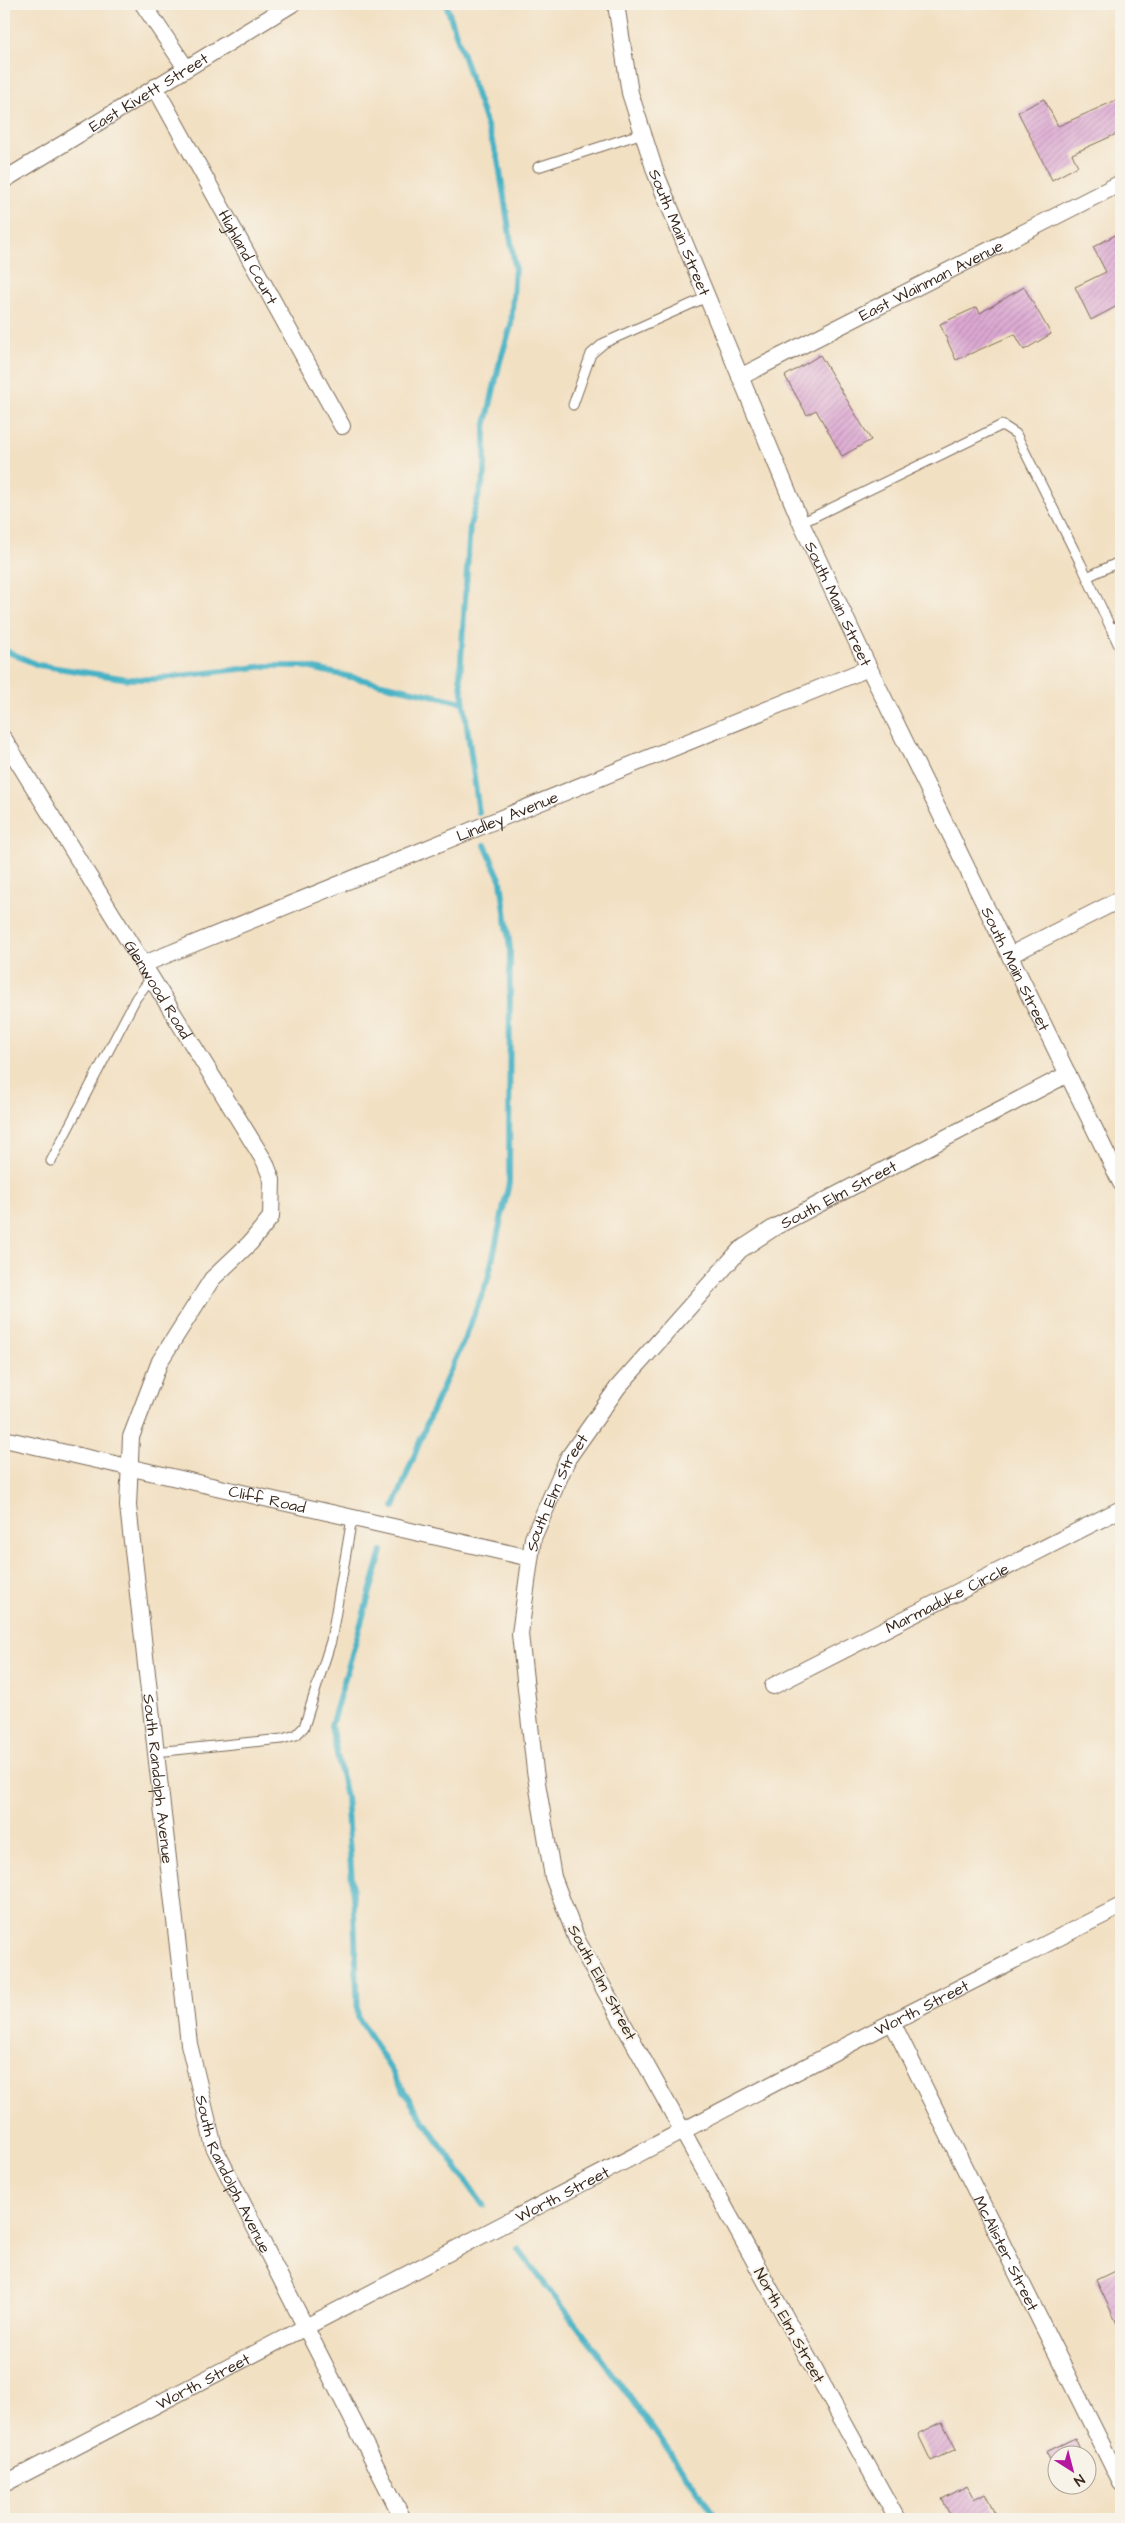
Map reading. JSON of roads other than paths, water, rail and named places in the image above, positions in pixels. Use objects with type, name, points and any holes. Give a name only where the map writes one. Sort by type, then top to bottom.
[{"type":"street","points":[[143,4],[186,68]]},
{"type":"street","name":"East Kivett Street","points":[[4,180],[292,4]]},
{"type":"street","name":"South Main Street","points":[[616,4],[630,93],[656,174],[801,523],[869,668],[1121,1183]]},
{"type":"street","name":"Highland Court","points":[[155,87],[342,426]]},
{"type":"street","name":"East Wainman Avenue","points":[[740,377],[1121,183]]},
{"type":"street","name":"Lindley Avenue","points":[[148,970],[869,668]]},
{"type":"street","name":"Glenwood Road","points":[[4,739],[265,1162],[272,1180],[271,1217],[250,1243]]},
{"type":"street","points":[[1010,956],[1121,900]]},
{"type":"street","name":"South Elm Street","points":[[684,2130],[577,1940],[553,1878],[534,1771],[520,1634],[533,1538],[568,1458],[618,1387],[740,1250],[775,1228],[1068,1074]]},
{"type":"street","name":"South Randolph Avenue","points":[[250,1243],[212,1280],[160,1361],[131,1437],[128,1506],[189,2044],[214,2147],[403,2519]]},
{"type":"street","name":"Cliff Road","points":[[4,1439],[530,1558]]},
{"type":"street","name":"Marmaduke Circle","points":[[773,1686],[1121,1509]]},
{"type":"street","name":"Worth Street","points":[[4,2484],[892,2022],[1121,1906]]},
{"type":"street","name":"McAlister Street","points":[[892,2022],[1121,2483]]},
{"type":"street","name":"North Elm Street","points":[[684,2130],[897,2519]]},
{"type":"lane","points":[[538,167],[643,133]]},
{"type":"lane","points":[[573,405],[591,354],[604,343],[707,297]]},
{"type":"lane","points":[[801,523],[1002,425],[1016,434],[1121,650]]},
{"type":"lane","points":[[1087,577],[1121,561]]},
{"type":"lane","points":[[1112,630],[1121,625]]},
{"type":"lane","points":[[51,1162],[136,998],[148,970]]},
{"type":"lane","points":[[156,1752],[282,1739],[296,1735],[304,1727],[331,1641],[352,1518]]},
{"type":"waterway","points":[[446,4],[498,159],[515,267],[511,326],[500,361],[485,428],[485,474],[470,525],[460,676],[479,813]]},
{"type":"waterway","points":[[4,650],[38,665],[128,679],[154,679],[266,666],[302,666],[462,702]]},
{"type":"waterway","points":[[394,1507],[431,1413],[465,1338],[488,1279],[509,1183],[510,949],[501,881],[485,845]]},
{"type":"waterway","points":[[382,1551],[331,1726],[346,1797],[354,1910],[358,2017],[414,2107],[483,2205]]},
{"type":"waterway","points":[[518,2249],[597,2352],[718,2519]]}]
